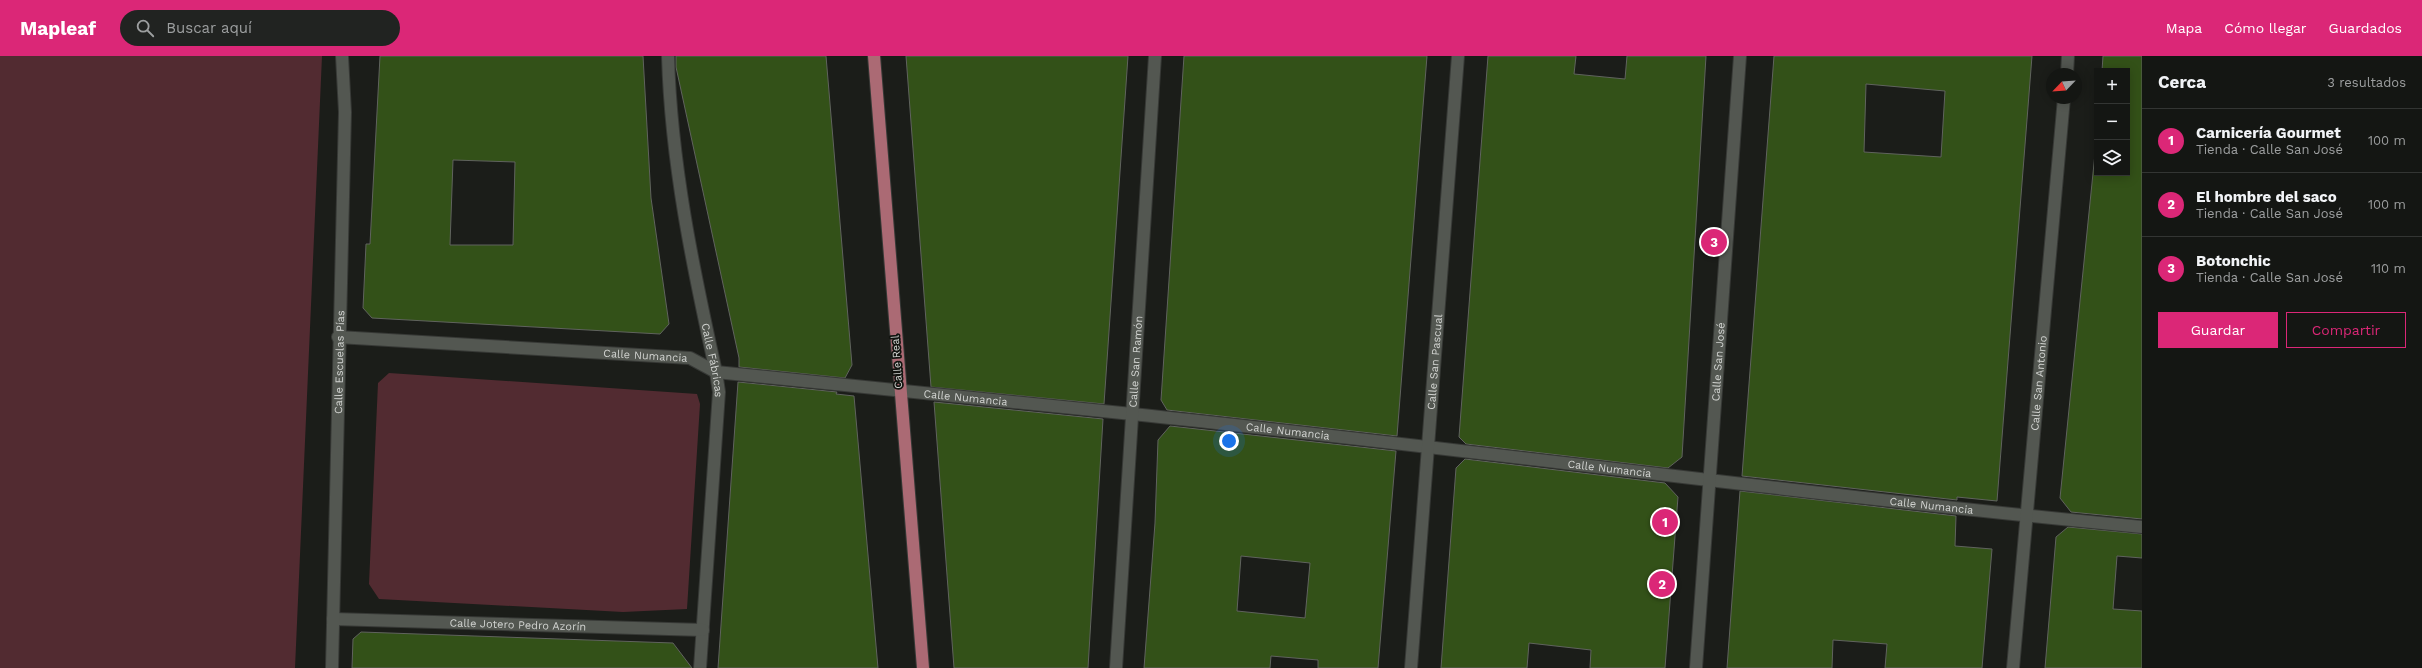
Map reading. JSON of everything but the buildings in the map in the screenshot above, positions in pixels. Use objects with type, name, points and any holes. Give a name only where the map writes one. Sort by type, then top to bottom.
[{"type":"main road","name":"Calle Real","points":[[874,56],[923,668]]},
{"type":"street","name":"Calle Escuelas Pías","points":[[332,668],[338,337],[345,112],[342,56]]},
{"type":"street","name":"Calle Fábricas","points":[[668,56],[669,98],[677,177],[719,392],[700,668]]},
{"type":"street","name":"Calle San Ramón","points":[[1116,668],[1155,56]]},
{"type":"street","name":"Calle San Pascual","points":[[1411,668],[1458,56]]},
{"type":"street","name":"Calle San José","points":[[1696,668],[1711,481],[1740,56]]},
{"type":"street","points":[[2067,68],[2068,56]]},
{"type":"street","name":"Calle San Antonio","points":[[2013,668],[2063,104]]},
{"type":"street","name":"Calle Numancia","points":[[338,337],[690,358],[716,372],[900,393],[1132,414],[1711,481],[2026,516],[2142,527]]},
{"type":"street","name":"Calle Jotero Pedro Azorín","points":[[333,619],[703,630]]},
{"type":"shaded area","points":[[0,56],[322,56],[295,668],[0,668]]},
{"type":"shaded area","points":[[389,373],[697,394],[700,404],[687,609],[623,612],[379,599],[369,584],[378,383]]},
{"type":"place","name":"Botonchic","points":[[1714,242]]},
{"type":"place","name":"Carnicería Gourmet","points":[[1665,522]]},
{"type":"place","name":"El hombre del saco","points":[[1662,584]]}]
